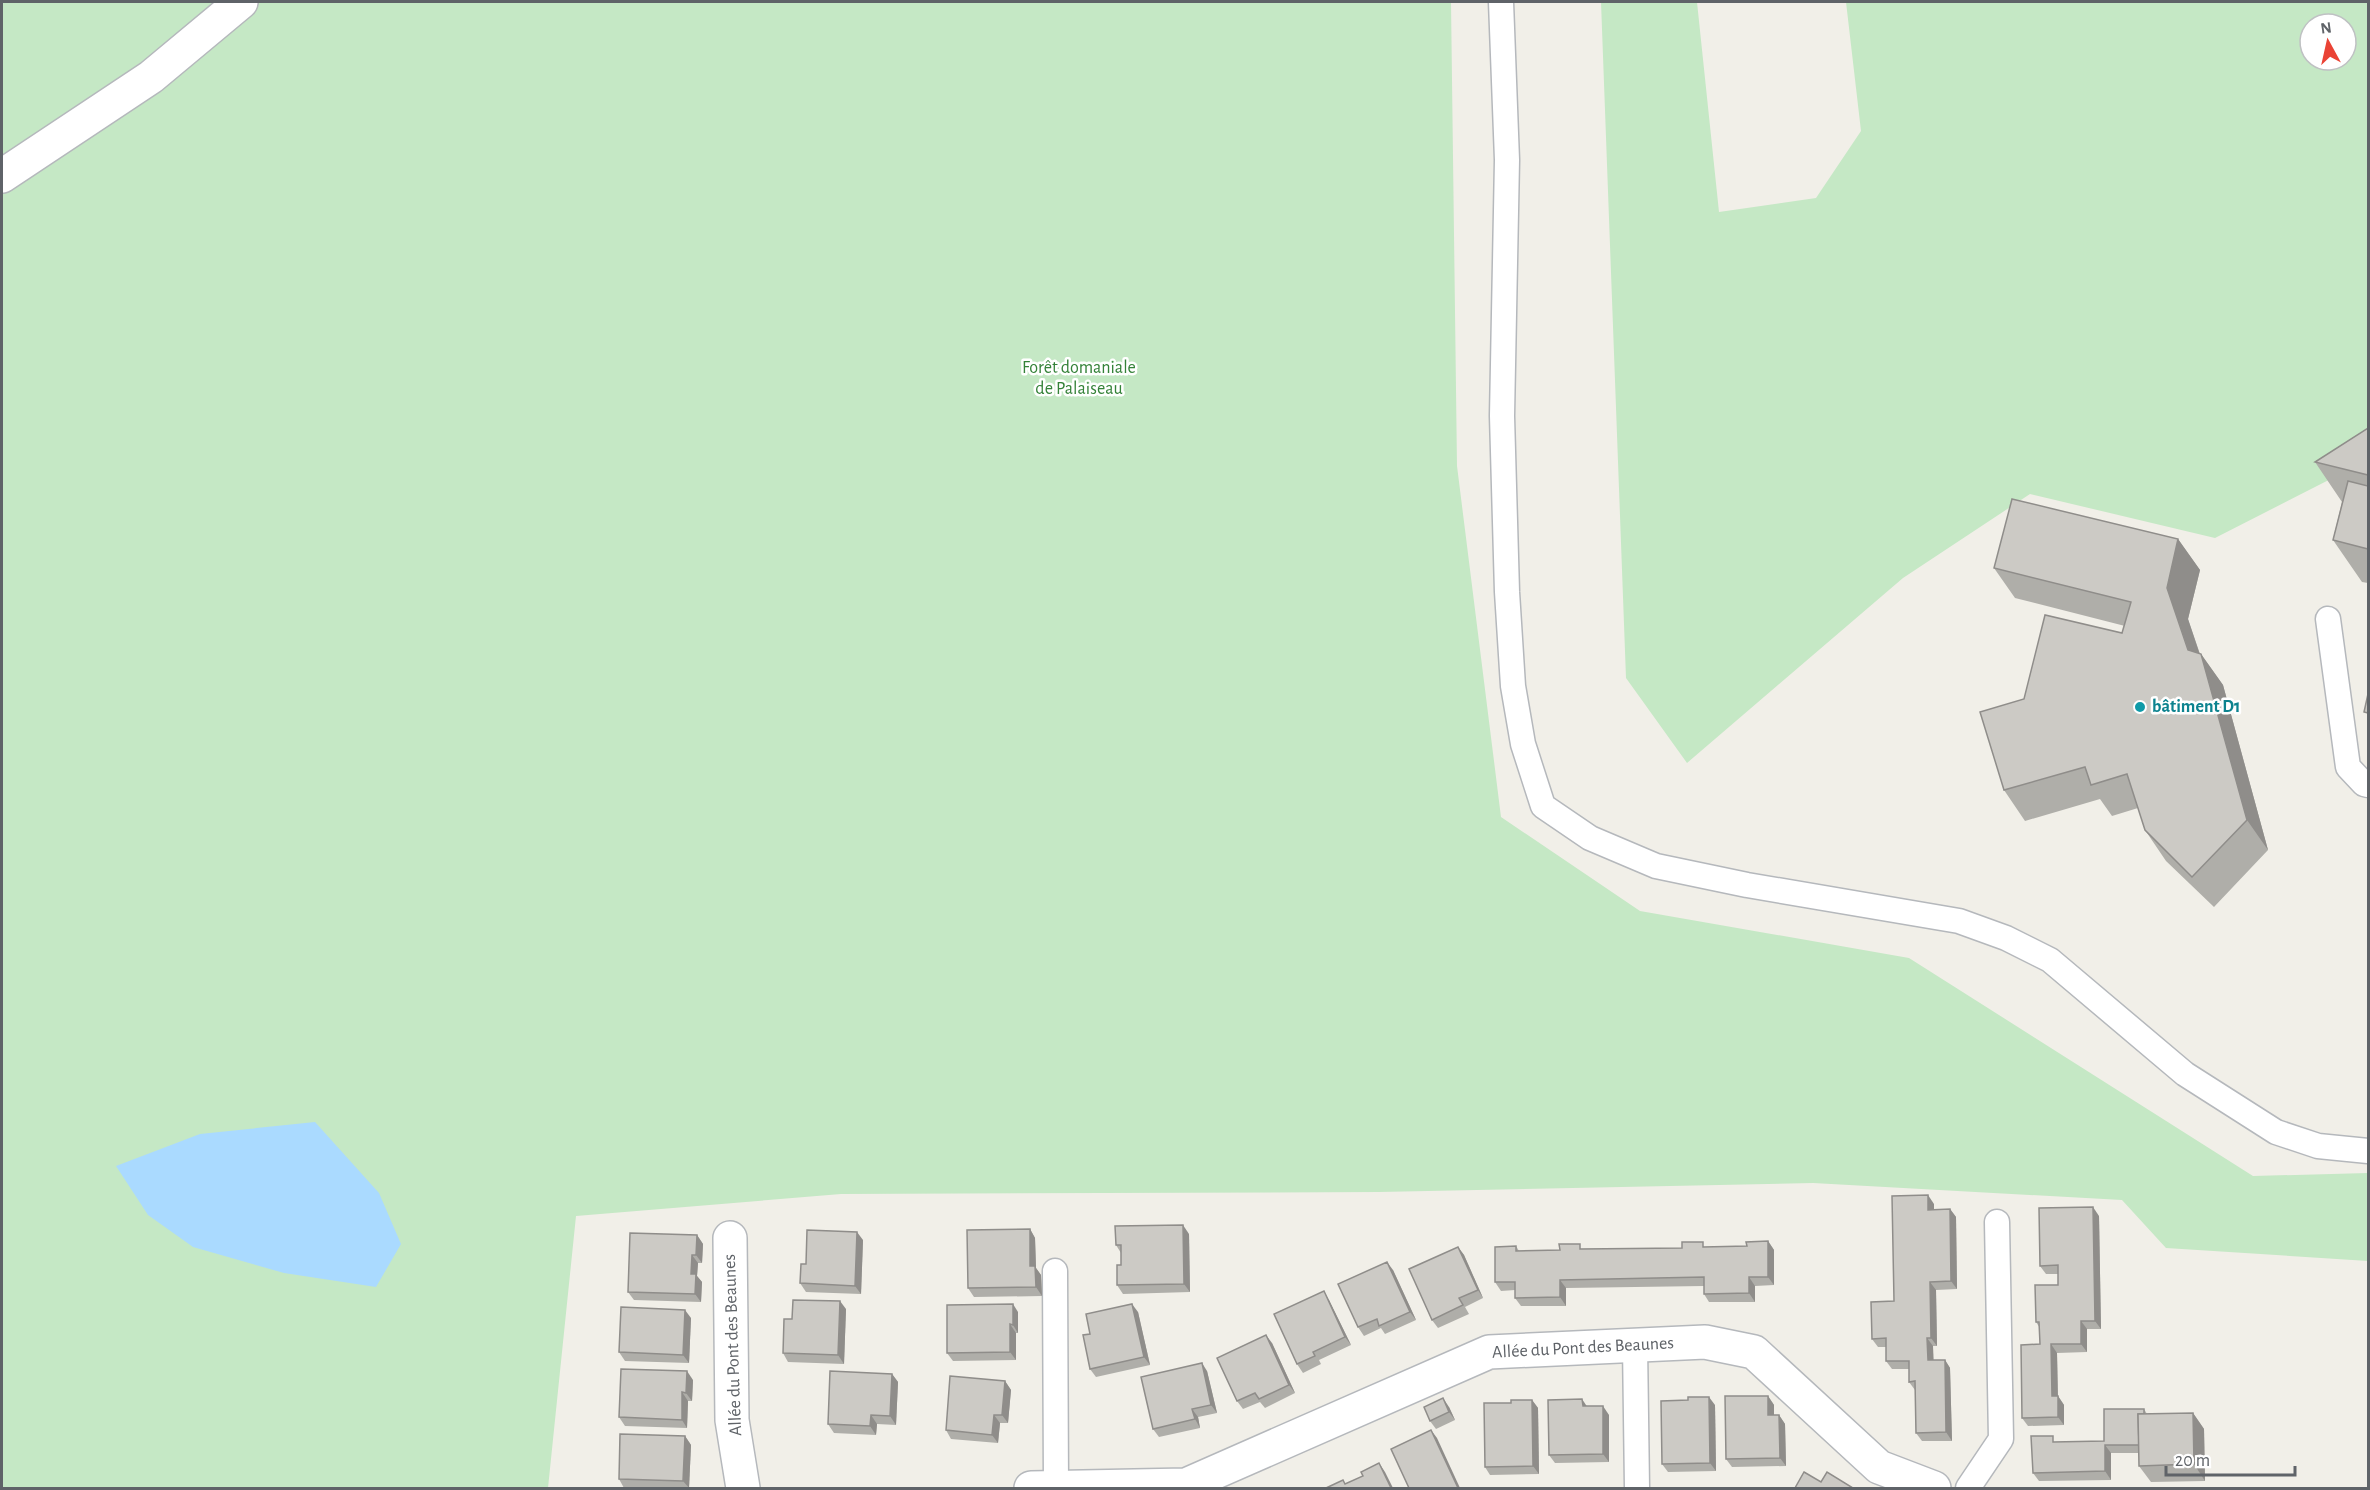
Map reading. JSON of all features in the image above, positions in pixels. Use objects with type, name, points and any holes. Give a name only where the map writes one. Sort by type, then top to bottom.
[{"type":"street","points":[[2,176],[152,77],[241,2]]},
{"type":"street","name":"Allée du Pont des Beaunes","points":[[730,1238],[732,1420],[743,1488]]},
{"type":"street","name":"Allée du Pont des Beaunes","points":[[1030,1488],[1186,1485],[1489,1352],[1705,1342],[1754,1352],[1879,1467],[1934,1488]]},
{"type":"lane","points":[[1501,2],[1508,160],[1502,416],[1507,592],[1513,686],[1522,744],[1543,806],[1590,838],[1656,866],[1747,885],[1959,921],[2006,938],[2050,960],[2185,1074],[2276,1132],[2318,1146],[2368,1150]]},
{"type":"lane","points":[[2328,619],[2348,767],[2364,784],[2368,784]]},
{"type":"lane","points":[[1968,1488],[2001,1439],[1997,1222]]},
{"type":"lane","points":[[1055,1271],[1056,1488]]},
{"type":"lane","points":[[1635,1345],[1637,1488]]},
{"type":"green space","name":"Forêt domaniale de Palaiseau","points":[[2,2],[1451,2],[1457,466],[1501,817],[1640,911],[1909,958],[2253,1176],[2368,1173],[2368,1261],[2166,1248],[2122,1200],[1813,1183],[1379,1192],[841,1194],[576,1216],[548,1488],[2,1488]]},
{"type":"green space","points":[[1601,2],[1697,2],[1719,212],[1816,198],[1861,131],[1846,2],[2368,2],[2368,460],[2215,538],[2030,494],[1903,578],[1687,763],[1626,678]]},
{"type":"water","points":[[315,1122],[379,1193],[401,1244],[376,1287],[284,1273],[193,1247],[148,1215],[116,1166],[200,1134]]},
{"type":"building","points":[[2368,428],[2368,475],[2315,462]]},
{"type":"building","points":[[2348,481],[2368,486],[2368,549],[2333,540]]},
{"type":"building","name":"bâtiment D1","points":[[2012,499],[2178,539],[2167,588],[2188,650],[2201,654],[2247,820],[2192,877],[2145,830],[2127,774],[2091,785],[2085,767],[2004,790],[1980,712],[2024,699],[2045,615],[2122,633],[2131,602],[1994,568]]},
{"type":"building","points":[[2368,694],[2368,713],[2364,712]]},
{"type":"building","points":[[1928,1195],[1928,1210],[1950,1209],[1951,1281],[1930,1282],[1931,1338],[1927,1338],[1928,1360],[1945,1360],[1946,1432],[1916,1433],[1915,1381],[1909,1382],[1909,1361],[1886,1361],[1886,1338],[1872,1339],[1871,1302],[1894,1301],[1892,1196]]},
{"type":"building","points":[[2093,1207],[2095,1321],[2081,1321],[2081,1344],[2051,1344],[2052,1396],[2058,1396],[2058,1417],[2022,1418],[2021,1345],[2040,1344],[2039,1322],[2036,1322],[2035,1285],[2058,1285],[2058,1265],[2040,1266],[2039,1208]]},
{"type":"building","points":[[1183,1225],[1184,1284],[1117,1285],[1117,1265],[1121,1265],[1121,1245],[1116,1245],[1115,1226]]},
{"type":"building","points":[[1030,1229],[1030,1266],[1035,1266],[1036,1287],[968,1288],[967,1230]]},
{"type":"building","points":[[807,1230],[857,1232],[855,1286],[800,1283],[801,1264],[806,1264]]},
{"type":"building","points":[[630,1233],[697,1235],[696,1255],[692,1255],[691,1274],[696,1274],[695,1294],[628,1292]]},
{"type":"building","points":[[1768,1241],[1768,1277],[1749,1277],[1749,1293],[1704,1294],[1704,1277],[1560,1280],[1560,1297],[1515,1298],[1515,1282],[1495,1282],[1495,1247],[1516,1246],[1516,1251],[1560,1250],[1559,1244],[1580,1244],[1580,1249],[1682,1248],[1682,1242],[1703,1242],[1703,1247],[1747,1246],[1746,1242]]},
{"type":"building","points":[[1458,1247],[1478,1290],[1459,1298],[1463,1305],[1432,1320],[1409,1269]]},
{"type":"building","points":[[1387,1262],[1410,1312],[1379,1326],[1377,1319],[1358,1327],[1338,1284]]},
{"type":"building","points":[[1324,1291],[1345,1337],[1313,1352],[1315,1356],[1297,1364],[1274,1314]]},
{"type":"building","points":[[793,1300],[840,1301],[838,1355],[783,1353],[784,1319],[792,1319]]},
{"type":"building","points":[[1013,1304],[1010,1352],[947,1353],[947,1305]]},
{"type":"building","points":[[1132,1304],[1144,1357],[1090,1369],[1083,1335],[1090,1334],[1086,1314]]},
{"type":"building","points":[[621,1307],[685,1310],[683,1355],[619,1352]]},
{"type":"building","points":[[1266,1335],[1289,1385],[1259,1399],[1255,1393],[1237,1401],[1217,1358]]},
{"type":"building","points":[[1202,1363],[1211,1405],[1192,1409],[1195,1419],[1153,1429],[1141,1377]]},
{"type":"building","points":[[621,1369],[687,1371],[686,1393],[682,1392],[682,1420],[619,1417]]},
{"type":"building","points":[[830,1371],[892,1374],[890,1416],[871,1415],[870,1426],[828,1424]]},
{"type":"building","points":[[950,1376],[1005,1381],[1002,1415],[994,1415],[992,1435],[946,1430]]},
{"type":"building","points":[[1725,1396],[1768,1396],[1768,1415],[1779,1415],[1780,1458],[1726,1459]]},
{"type":"building","points":[[1688,1397],[1709,1397],[1710,1463],[1662,1464],[1661,1401],[1688,1400]]},
{"type":"building","points":[[1443,1398],[1449,1412],[1430,1421],[1424,1407]]},
{"type":"building","points":[[1582,1399],[1583,1406],[1603,1406],[1603,1454],[1549,1455],[1548,1400]]},
{"type":"building","points":[[1511,1400],[1532,1400],[1533,1466],[1485,1467],[1484,1403],[1511,1403]]},
{"type":"building","points":[[2104,1409],[2144,1409],[2144,1414],[2138,1414],[2139,1445],[2105,1445],[2105,1471],[2033,1473],[2031,1436],[2053,1436],[2053,1442],[2104,1441]]},
{"type":"building","points":[[2193,1413],[2194,1464],[2139,1466],[2138,1414]]},
{"type":"building","points":[[1431,1430],[1458,1488],[1409,1488],[1391,1449]]},
{"type":"building","points":[[620,1434],[685,1436],[683,1481],[619,1479]]},
{"type":"building","points":[[1379,1463],[1391,1488],[1326,1488],[1343,1480],[1345,1484],[1363,1476],[1361,1472]]},
{"type":"building","points":[[1804,1472],[1821,1482],[1827,1472],[1853,1488],[1795,1488]]},
{"type":"place","name":"bâtiment D1","points":[[2140,707]]}]
